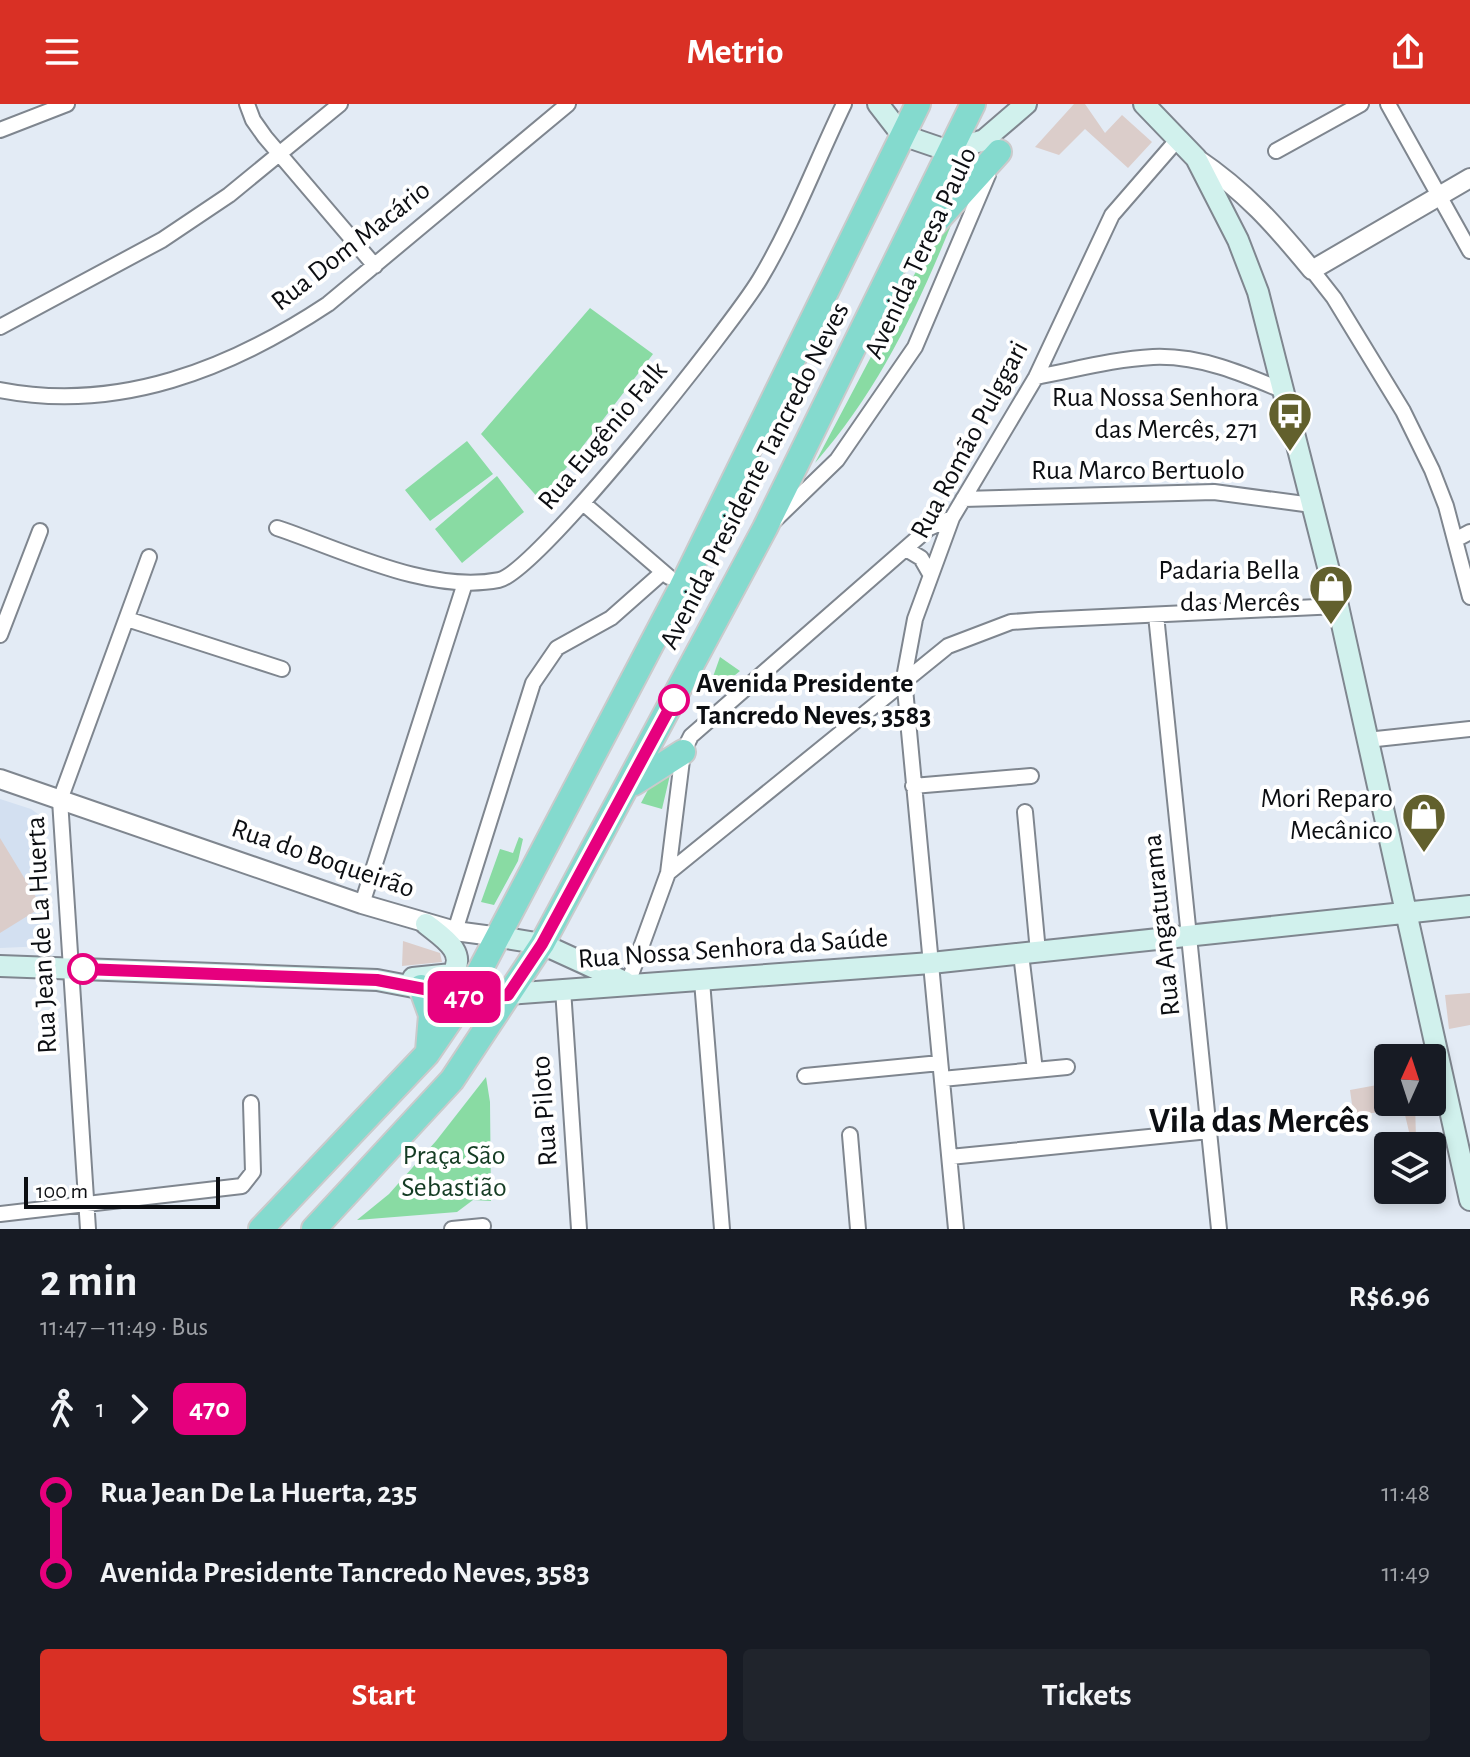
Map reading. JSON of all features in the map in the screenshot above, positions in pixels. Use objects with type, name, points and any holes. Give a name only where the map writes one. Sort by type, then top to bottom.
[{"type":"highway","name":"Avenida Presidente Tancredo Neves","points":[[261,1229],[427,1054],[466,997],[500,937],[672,580],[918,104]]},
{"type":"highway","name":"Avenida Presidente Tancredo Neves","points":[[314,1229],[435,1101],[542,944],[629,787],[765,528],[973,104]]},
{"type":"highway","points":[[894,269],[999,152]]},
{"type":"highway","points":[[629,787],[687,744]]},
{"type":"highway","points":[[421,987],[431,1015],[427,1054]]},
{"type":"main road","points":[[1144,104],[1196,158],[1250,267],[1286,392],[1338,606],[1404,913],[1465,1151],[1470,1200]]},
{"type":"main road","points":[[877,106],[902,135],[949,151],[984,140],[1024,106]]},
{"type":"main road","name":"Rua Nossa Senhora da Saúde","points":[[0,966],[377,980],[466,997],[931,963],[1470,906]]},
{"type":"main road","points":[[377,980],[452,974],[457,963],[456,951],[426,924]]},
{"type":"main road","name":"Rua do Boqueirão","points":[[500,937],[542,944],[628,983]]},
{"type":"street","points":[[0,130],[67,104]]},
{"type":"street","points":[[247,104],[253,120],[375,266]]},
{"type":"street","points":[[0,327],[162,240],[229,195],[340,104]]},
{"type":"street","name":"Rua Dom Macário","points":[[0,390],[54,397],[94,395],[154,385],[218,367],[288,331],[375,266],[568,104]]},
{"type":"street","points":[[1276,151],[1361,104]]},
{"type":"street","points":[[1388,104],[1470,251]]},
{"type":"street","name":"Rua Eugênio Falk","points":[[277,528],[418,576],[465,583],[497,581],[518,571],[583,503],[746,301],[770,260],[844,106]]},
{"type":"street","name":"Avenida Teresa Paulo","points":[[765,528],[837,460],[915,347],[999,152],[1024,106]]},
{"type":"street","name":"Rua Romão Pulggari","points":[[956,1229],[904,678],[915,619],[929,572],[952,518],[1036,377],[1102,232],[1128,194],[1178,139]]},
{"type":"street","points":[[1196,158],[1247,194],[1274,222],[1334,298],[1403,411],[1442,494],[1470,597]]},
{"type":"street","points":[[1312,270],[1470,178]]},
{"type":"street","points":[[1036,377],[1128,359],[1175,358],[1213,364],[1286,392]]},
{"type":"street","name":"Rua Marco Bertuolo","points":[[963,499],[1214,492],[1312,505]]},
{"type":"street","points":[[455,931],[533,683],[557,648],[672,580],[583,503]]},
{"type":"street","points":[[628,983],[668,873],[687,744],[929,528],[952,518]]},
{"type":"street","points":[[0,635],[40,531]]},
{"type":"street","points":[[1455,540],[1470,532]]},
{"type":"street","points":[[906,549],[921,558],[929,572]]},
{"type":"street","name":"Rua Jean de La Huerta","points":[[88,1229],[60,800],[149,557]]},
{"type":"street","points":[[362,904],[465,583]]},
{"type":"street","points":[[668,873],[904,678],[948,646],[1011,622],[1338,606]]},
{"type":"street","name":"Rua Angaturama","points":[[1156,615],[1219,1229]]},
{"type":"street","points":[[127,619],[282,669]]},
{"type":"street","points":[[1367,740],[1470,729]]},
{"type":"street","points":[[913,786],[1031,776]]},
{"type":"street","name":"Rua do Boqueirão","points":[[0,779],[362,904],[455,931],[500,937]]},
{"type":"street","points":[[1025,812],[1035,1070]]},
{"type":"street","points":[[702,981],[722,1229]]},
{"type":"street","name":"Rua Piloto","points":[[563,989],[579,1229]]},
{"type":"street","points":[[805,1076],[940,1063]]},
{"type":"street","points":[[942,1079],[1067,1067]]},
{"type":"street","points":[[0,1214],[242,1186],[253,1172],[251,1103]]},
{"type":"street","points":[[950,1157],[1209,1131]]},
{"type":"street","points":[[850,1135],[858,1229]]},
{"type":"street","points":[[452,1229],[483,1226]]},
{"type":"shaded area","points":[[0,799],[31,809],[42,817],[52,940],[46,946],[0,948]]},
{"type":"green space","points":[[952,223],[924,288],[877,379],[815,463],[922,260]]},
{"type":"green space","points":[[590,308],[653,354],[541,501],[481,434]]},
{"type":"green space","points":[[467,441],[493,474],[430,521],[405,490]]},
{"type":"green space","points":[[497,476],[524,512],[462,563],[435,529]]},
{"type":"green space","points":[[720,657],[740,671],[713,693],[709,688]]},
{"type":"green space","points":[[658,771],[670,775],[662,809],[641,803]]},
{"type":"green space","points":[[519,837],[523,839],[518,861],[494,905],[481,902],[500,849],[513,853]]},
{"type":"green space","name":"Praça São Sebastião","points":[[486,1077],[490,1102],[491,1201],[473,1200],[457,1212],[357,1220],[389,1194]]},
{"type":"building","points":[[1074,104],[1085,104],[1105,133],[1122,115],[1152,142],[1128,168],[1085,129],[1059,155],[1035,147]]},
{"type":"building","points":[[0,838],[42,907],[0,933]]},
{"type":"building","points":[[403,941],[440,953],[442,962],[402,966]]},
{"type":"building","points":[[1470,993],[1470,1025],[1449,1029],[1445,995]]},
{"type":"building","points":[[1374,1086],[1374,1113],[1364,1114],[1366,1124],[1355,1126],[1350,1090]]},
{"type":"building","points":[[1405,1116],[1415,1116],[1416,1132],[1409,1132]]},
{"type":"bus line","name":"470","points":[[83,969],[377,980],[466,997],[508,995],[542,944],[674,700]]},
{"type":"place","name":"Rua Nossa Senhora das Mercês, 271","points":[[1290,453]]},
{"type":"place","name":"Padaria Bella das Mercês","points":[[1331,626]]},
{"type":"place","name":"Avenida Presidente Tancredo Neves, 3583","points":[[674,700]]},
{"type":"place","name":"Mori Reparo Mecânico","points":[[1424,854]]},
{"type":"district","name":"Vila das Mercês","points":[[1259,1121]]}]
